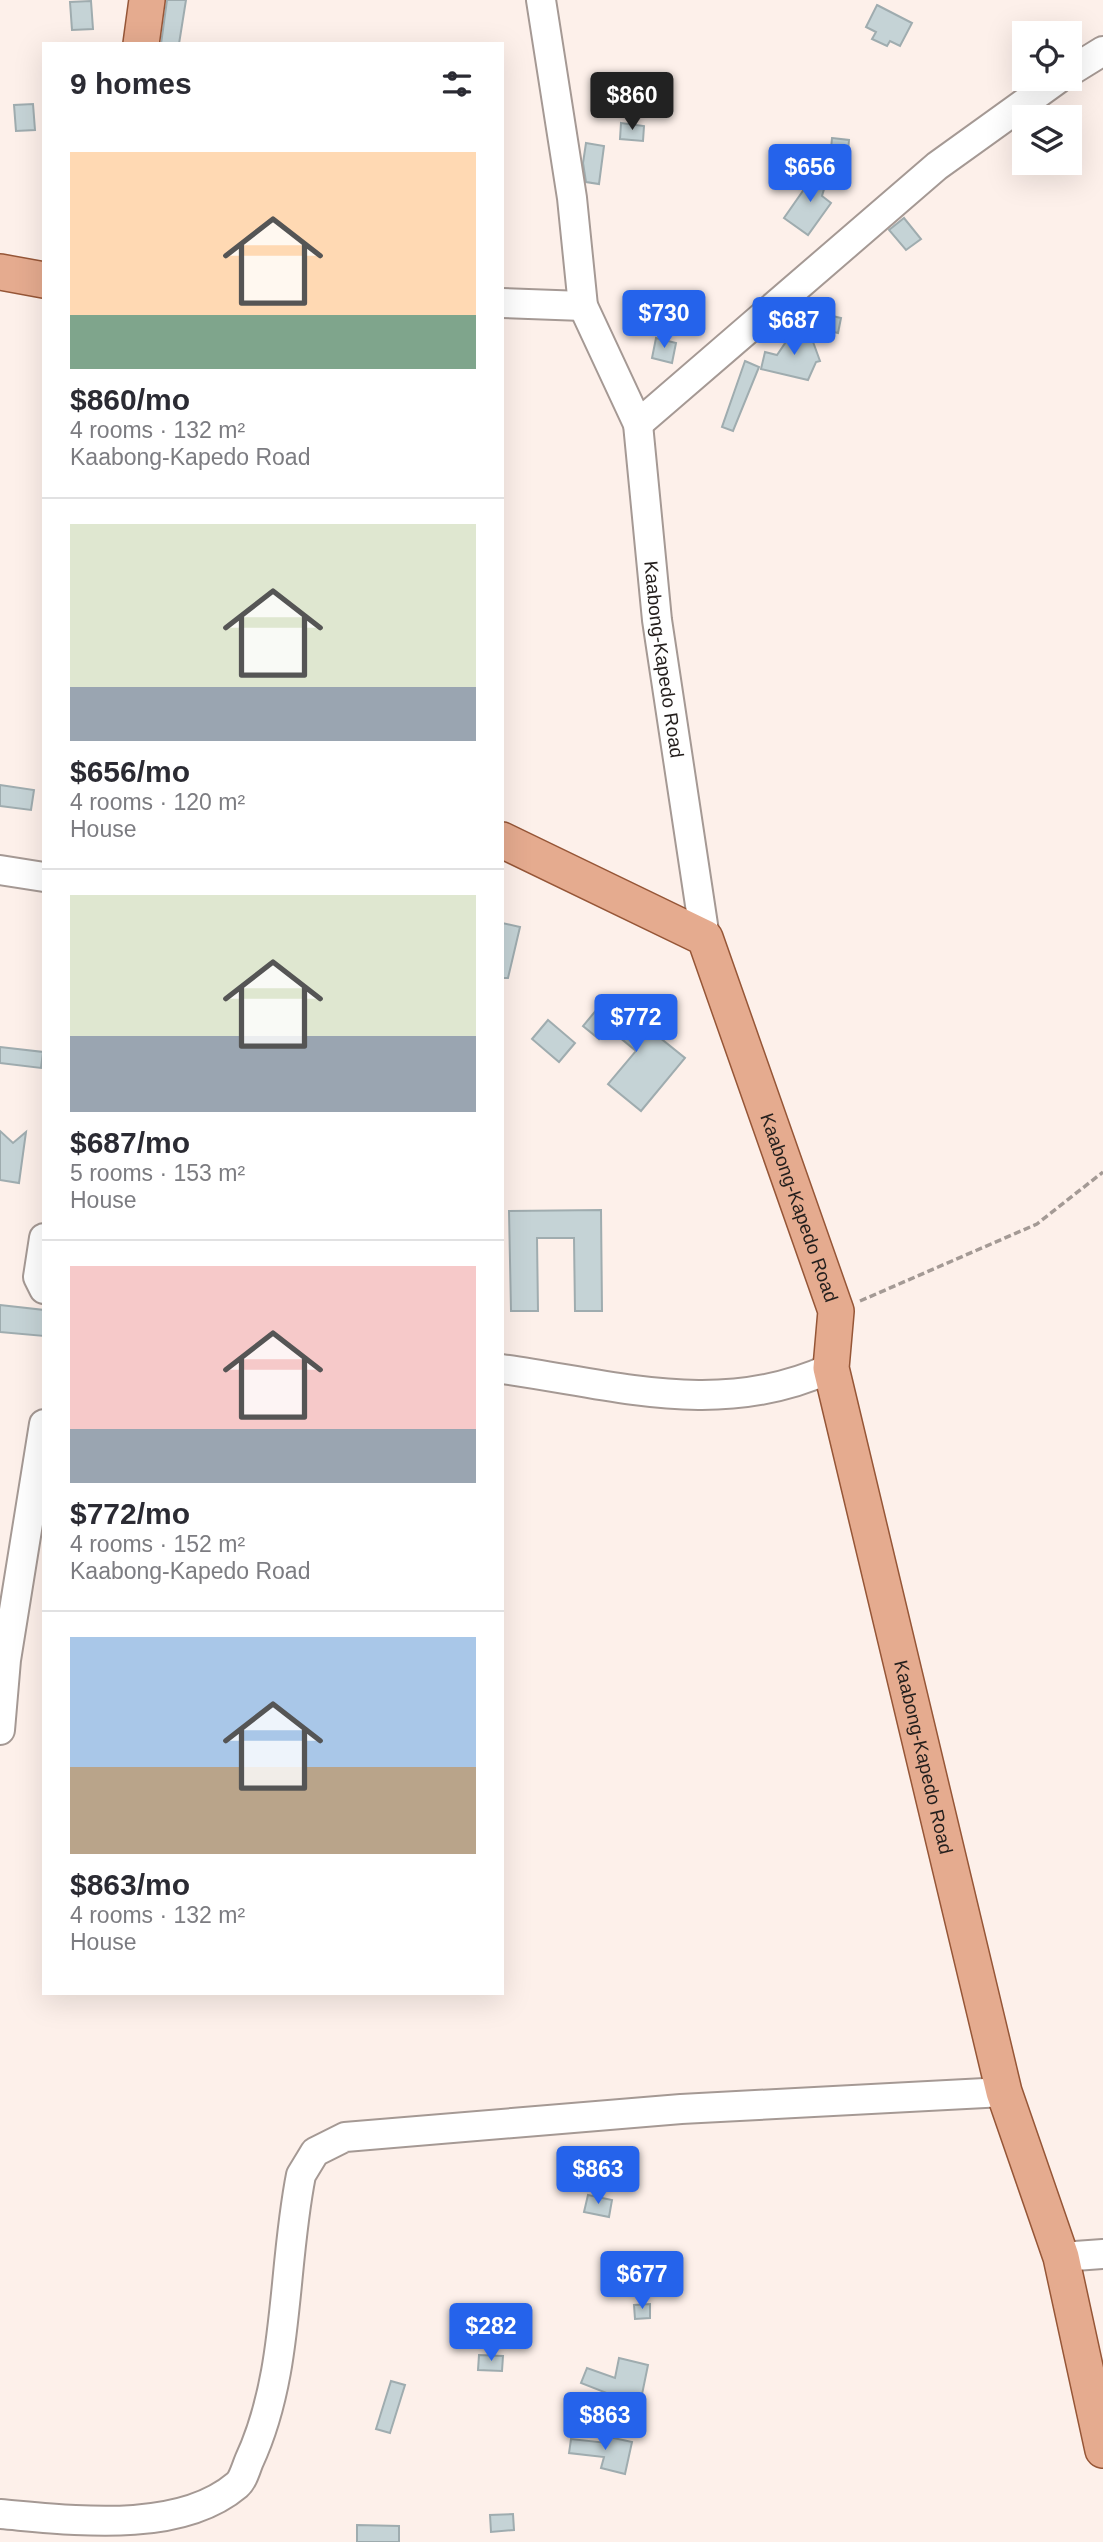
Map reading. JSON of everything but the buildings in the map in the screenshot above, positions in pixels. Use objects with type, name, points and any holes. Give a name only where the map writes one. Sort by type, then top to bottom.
[{"type":"main road","points":[[141,42],[147,0]]},
{"type":"main road","points":[[0,272],[42,280]]},
{"type":"main road","points":[[504,841],[705,938]]},
{"type":"main road","name":"Kaabong-Kapedo Road","points":[[705,938],[836,1311],[831,1368],[1004,2092],[1061,2257],[1103,2450]]},
{"type":"street","name":"Kaabong-Kapedo Road","points":[[541,0],[572,198],[583,306],[638,424],[657,620],[705,938]]},
{"type":"street","points":[[1082,64],[1103,51]]},
{"type":"street","points":[[638,424],[937,166],[1041,91]]},
{"type":"street","points":[[504,303],[583,306]]},
{"type":"street","points":[[0,870],[42,877]]},
{"type":"street","points":[[42,1251],[38,1277],[42,1285]]},
{"type":"street","points":[[504,1369],[654,1392],[717,1397],[797,1384],[831,1368]]},
{"type":"street","points":[[0,1730],[3,1660],[42,1436]]},
{"type":"street","points":[[0,2514],[81,2521],[169,2516],[205,2504],[239,2483],[259,2440],[273,2397],[301,2175],[315,2151],[345,2137],[681,2109],[1004,2092]]},
{"type":"street","points":[[1061,2257],[1103,2253]]},
{"type":"path","points":[[836,1311],[1037,1224],[1103,1172]]}]
